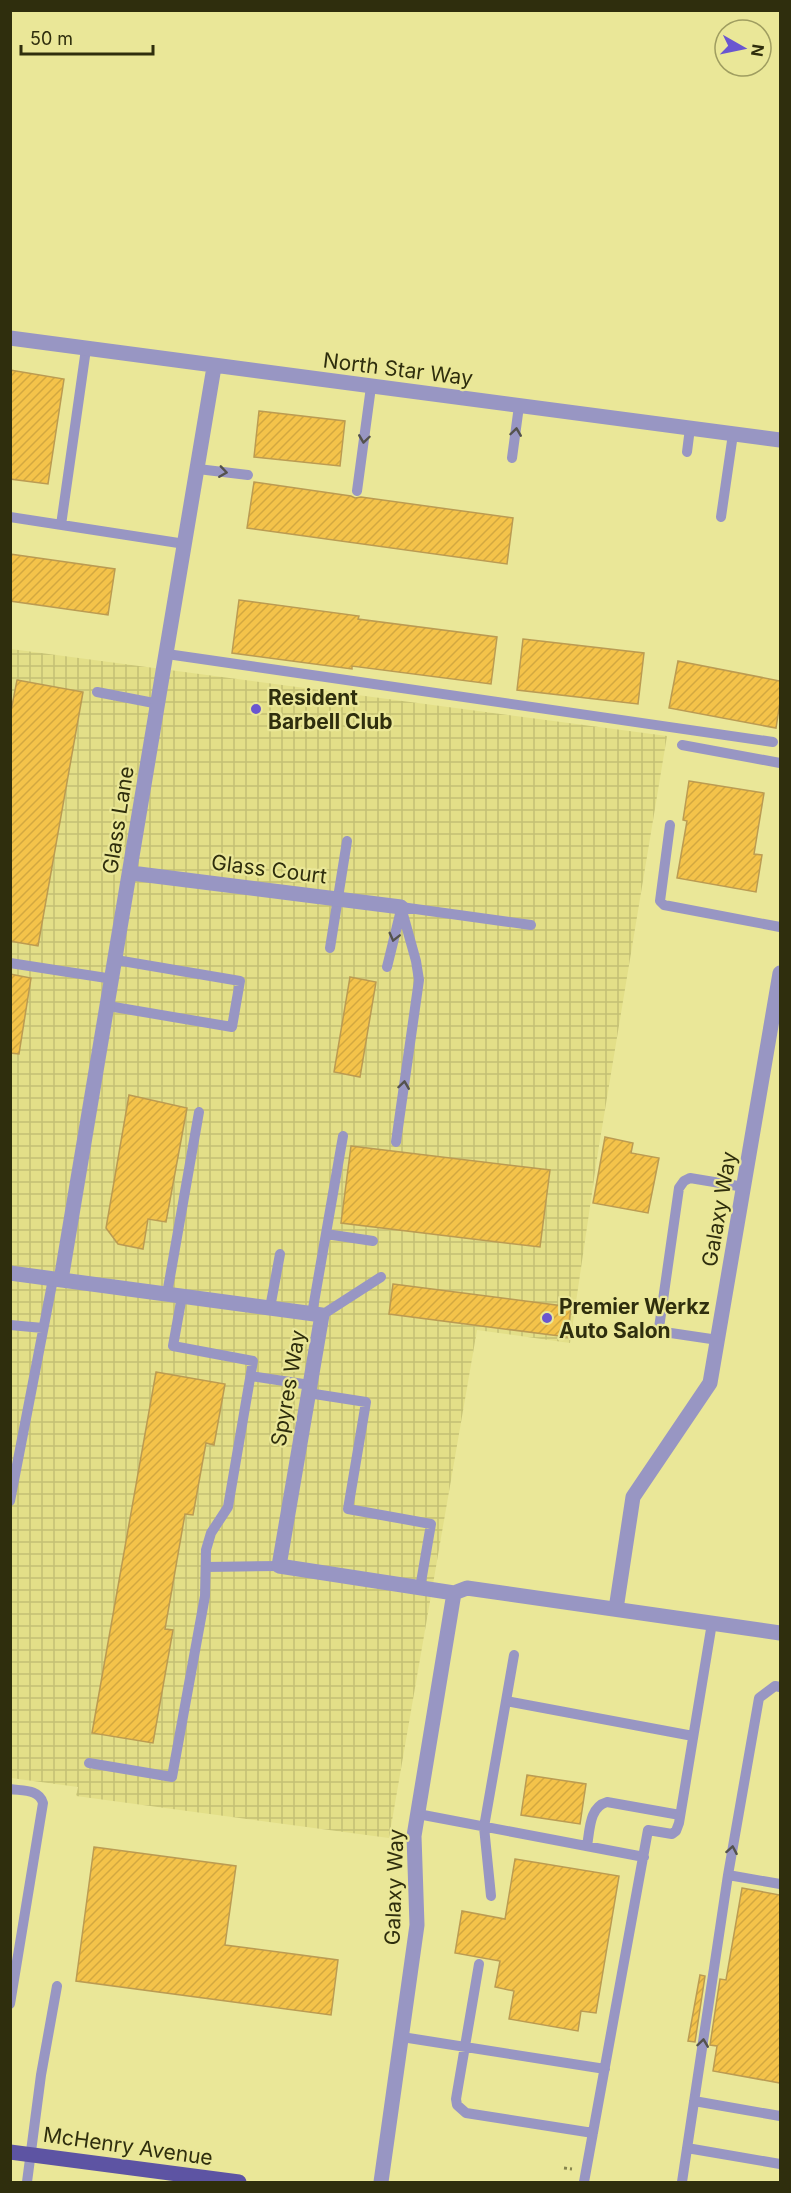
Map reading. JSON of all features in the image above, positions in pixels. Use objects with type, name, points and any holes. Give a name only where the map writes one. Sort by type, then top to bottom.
[{"type":"main road","name":"McHenry Avenue","points":[[10,2152],[209,2181],[239,2182]]},
{"type":"street","name":"North Star Way","points":[[10,338],[214,367],[780,440]]},
{"type":"street","name":"Glass Lane","points":[[57,1279],[113,980],[214,367]]},
{"type":"street","name":"Glass Court","points":[[131,873],[401,907]]},
{"type":"street","name":"Galaxy Way","points":[[616,1608],[633,1497],[710,1383],[779,991],[780,973]]},
{"type":"street","name":"Spyres Way","points":[[10,1273],[317,1314],[309,1389],[279,1566]]},
{"type":"street","points":[[279,1566],[454,1593],[467,1587],[780,1633]]},
{"type":"street","name":"Galaxy Way","points":[[381,2182],[417,1925],[414,1836],[454,1593]]},
{"type":"lane","points":[[61,525],[86,349]]},
{"type":"lane","points":[[357,490],[371,387]]},
{"type":"lane","points":[[512,458],[519,406]]},
{"type":"lane","points":[[687,452],[690,428]]},
{"type":"lane","points":[[721,517],[733,434]]},
{"type":"lane","points":[[198,469],[248,476]]},
{"type":"lane","points":[[10,517],[185,544]]},
{"type":"lane","points":[[167,654],[773,742]]},
{"type":"lane","points":[[97,692],[159,704]]},
{"type":"lane","points":[[682,745],[780,763]]},
{"type":"lane","points":[[670,825],[660,902],[664,905],[780,927]]},
{"type":"lane","points":[[330,948],[347,841]]},
{"type":"lane","points":[[401,907],[531,925]]},
{"type":"lane","points":[[387,967],[401,907]]},
{"type":"lane","points":[[396,1142],[419,980],[401,907]]},
{"type":"lane","points":[[108,1006],[232,1027],[240,981],[116,960]]},
{"type":"lane","points":[[10,963],[113,980]]},
{"type":"lane","points":[[89,1763],[172,1777],[206,1596],[206,1550],[212,1533],[228,1507],[251,1376],[253,1361],[172,1346],[174,1295],[199,1112]]},
{"type":"lane","points":[[317,1314],[326,1234],[343,1136]]},
{"type":"lane","points":[[718,1340],[664,1332],[659,1328],[679,1188],[684,1180],[690,1178],[744,1187]]},
{"type":"lane","points":[[326,1234],[373,1240]]},
{"type":"lane","points":[[270,1308],[280,1254]]},
{"type":"lane","points":[[317,1314],[381,1277]]},
{"type":"lane","points":[[10,1501],[43,1328],[57,1279]]},
{"type":"lane","points":[[10,1325],[43,1328]]},
{"type":"lane","points":[[251,1376],[366,1402],[348,1509],[431,1524],[420,1588]]},
{"type":"lane","points":[[206,1567],[279,1566]]},
{"type":"lane","points":[[584,2182],[648,1830],[672,1834],[676,1832],[712,1623]]},
{"type":"lane","points":[[491,1896],[484,1827],[514,1655]]},
{"type":"lane","points":[[682,2182],[728,1875],[759,1698],[775,1686],[780,1687]]},
{"type":"lane","points":[[506,1701],[693,1736]]},
{"type":"lane","points":[[10,1789],[36,1793],[41,1797],[43,1803],[10,2004]]},
{"type":"lane","points":[[587,1846],[594,1809],[600,1804],[607,1802],[680,1815]]},
{"type":"lane","points":[[418,1814],[644,1857]]},
{"type":"lane","points":[[728,1875],[780,1884]]},
{"type":"lane","points":[[479,1964],[456,2099],[461,2110],[466,2113],[593,2133]]},
{"type":"lane","points":[[27,2182],[41,2075],[57,1986]]},
{"type":"lane","points":[[402,2037],[605,2068]]},
{"type":"lane","points":[[694,2101],[780,2116]]},
{"type":"lane","points":[[687,2148],[780,2164]]},
{"type":"path","points":[[564,2168],[572,2169]]},
{"type":"shaded area","points":[[11,649],[667,736],[598,1152],[570,1343],[477,1330],[389,1838],[76,1796],[78,1787],[11,1778]]},
{"type":"building","points":[[10,370],[64,379],[48,484],[10,479]]},
{"type":"building","points":[[259,411],[345,421],[340,466],[254,457]]},
{"type":"building","points":[[254,482],[355,498],[513,518],[507,564],[247,528]]},
{"type":"building","points":[[10,554],[115,569],[108,615],[10,601]]},
{"type":"building","points":[[239,600],[359,616],[358,619],[497,637],[491,684],[232,653]]},
{"type":"building","points":[[523,639],[644,653],[638,704],[517,690]]},
{"type":"building","points":[[678,661],[780,681],[776,728],[669,708]]},
{"type":"building","points":[[17,680],[83,692],[38,946],[10,941],[10,716]]},
{"type":"building","points":[[689,781],[764,793],[754,854],[762,855],[756,892],[677,878],[687,821],[683,820]]},
{"type":"building","points":[[10,974],[31,978],[19,1054],[10,1053]]},
{"type":"building","points":[[350,977],[376,982],[360,1077],[334,1072]]},
{"type":"building","points":[[129,1095],[187,1108],[166,1222],[148,1219],[143,1249],[118,1244],[106,1228]]},
{"type":"building","points":[[605,1137],[633,1143],[631,1153],[659,1158],[648,1213],[593,1203]]},
{"type":"building","points":[[351,1146],[550,1170],[540,1247],[341,1223]]},
{"type":"building","points":[[393,1284],[571,1307],[567,1337],[389,1314]]},
{"type":"building","points":[[156,1372],[225,1384],[214,1445],[206,1443],[193,1515],[185,1514],[165,1629],[173,1630],[153,1743],[92,1733]]},
{"type":"building","points":[[527,1775],[586,1784],[580,1824],[521,1815]]},
{"type":"building","points":[[94,1847],[236,1866],[225,1945],[338,1960],[331,2015],[76,1981]]},
{"type":"building","points":[[515,1859],[619,1876],[596,2013],[581,2011],[578,2031],[509,2019],[514,1991],[495,1987],[500,1961],[455,1953],[462,1911],[505,1919]]},
{"type":"building","points":[[742,1888],[780,1895],[780,2083],[713,2071],[717,2046],[710,2045],[720,1979],[726,1980]]},
{"type":"building","points":[[700,1975],[705,1976],[695,2042],[688,2041]]},
{"type":"place","name":"Resident Barbell Club","points":[[256,709]]},
{"type":"place","name":"Premier Werkz Auto Salon","points":[[547,1318]]}]
